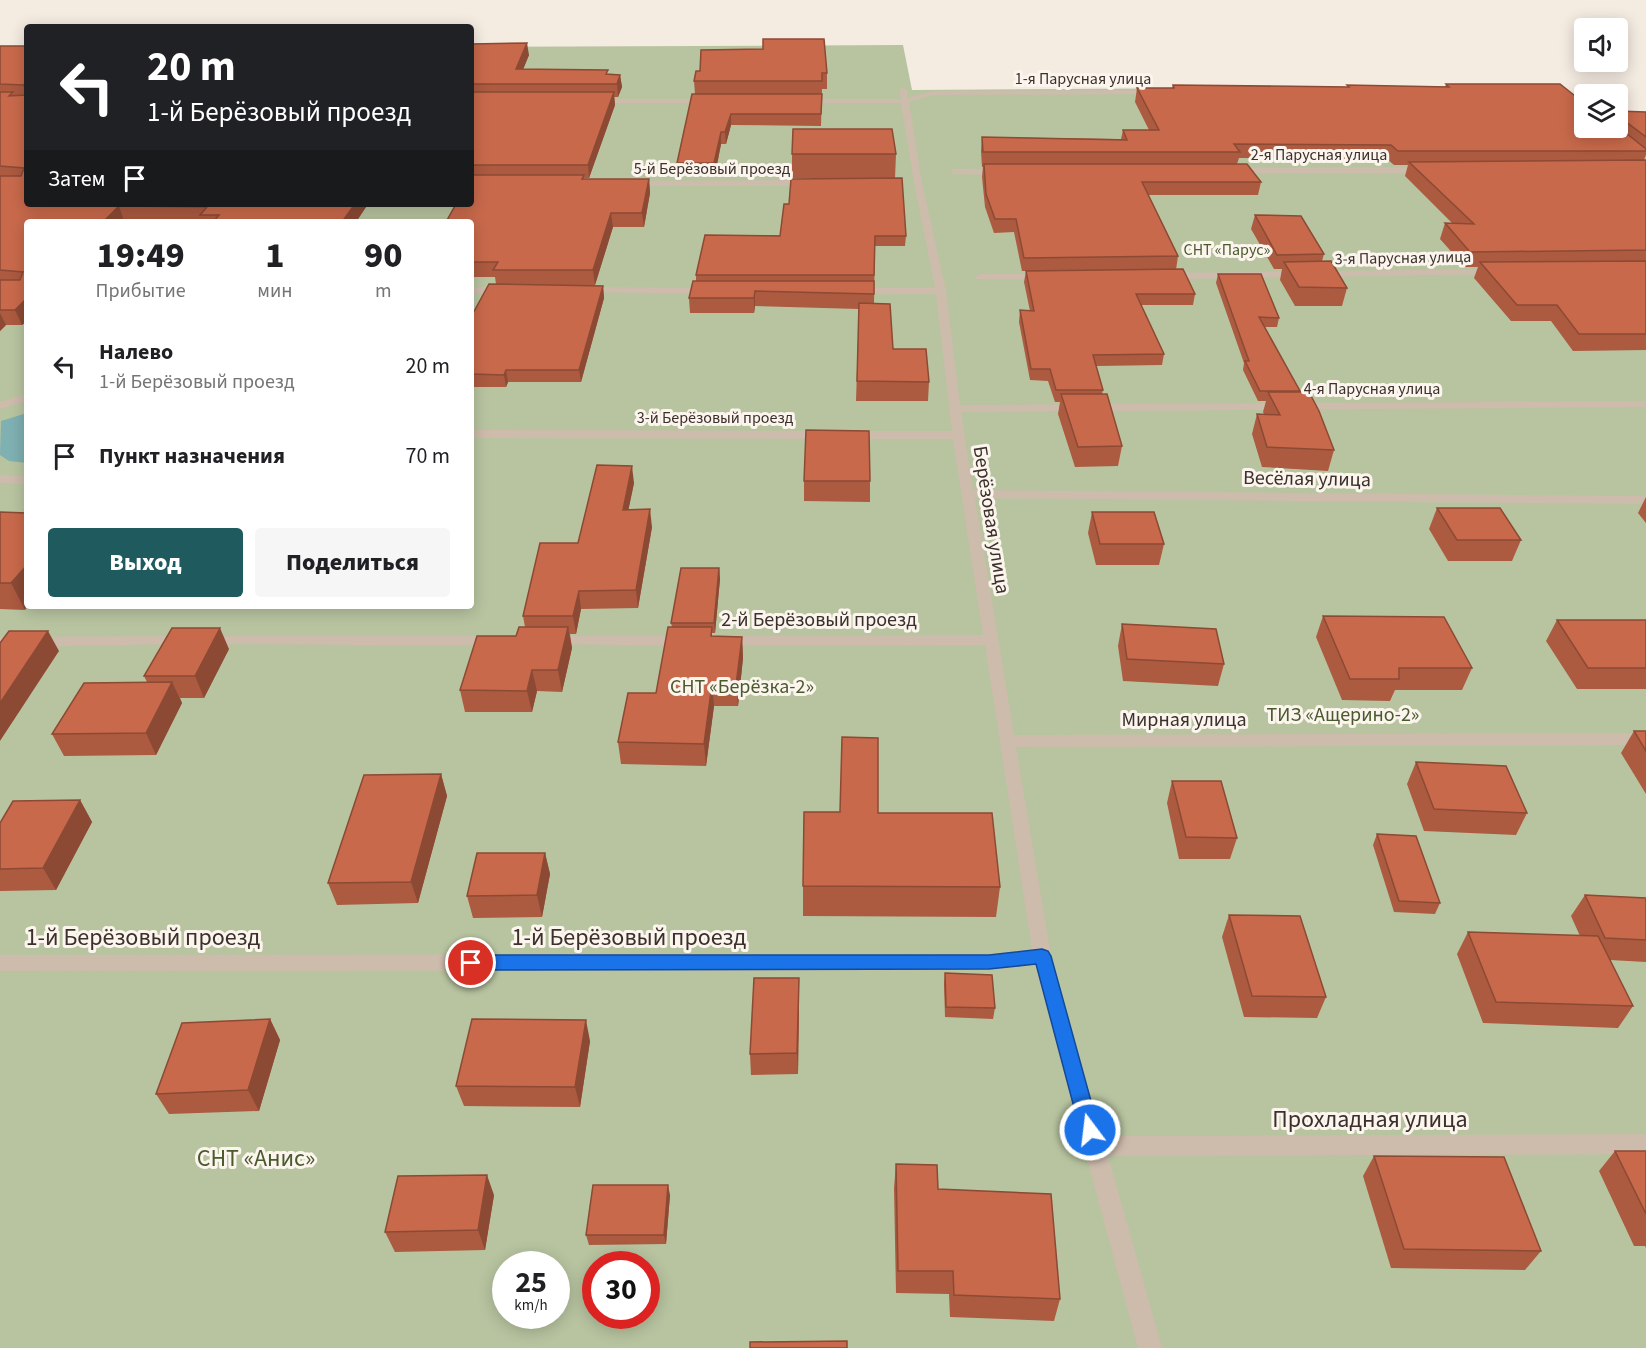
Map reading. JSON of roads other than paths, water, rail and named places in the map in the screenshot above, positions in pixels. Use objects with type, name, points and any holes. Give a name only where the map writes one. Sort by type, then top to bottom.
[{"type":"street","name":"1-я Парусная улица","points":[[788,101],[933,93],[1161,92]]},
{"type":"street","name":"Берёзовая улица","points":[[904,96],[912,183],[941,291],[954,409],[990,640],[1010,741],[1042,956],[1150,1348]]},
{"type":"street","points":[[588,101],[717,101]]},
{"type":"street","name":"2-я Парусная улица","points":[[1228,171],[1440,170]]},
{"type":"street","points":[[955,172],[1014,172]]},
{"type":"street","name":"5-й Берёзовый проезд","points":[[624,184],[824,183]]},
{"type":"street","name":"3-я Парусная улица","points":[[1158,276],[1503,272]]},
{"type":"street","points":[[980,277],[1051,277]]},
{"type":"street","points":[[474,290],[518,290]]},
{"type":"street","points":[[577,290],[718,291]]},
{"type":"street","points":[[847,291],[941,291]]},
{"type":"street","points":[[0,406],[24,398]]},
{"type":"street","name":"4-я Парусная улица","points":[[954,409],[1646,404]]},
{"type":"street","name":"3-й Берёзовый проезд","points":[[474,434],[958,435]]},
{"type":"street","points":[[0,479],[24,480]]},
{"type":"street","name":"Весёлая улица","points":[[967,494],[1646,500]]},
{"type":"street","name":"2-й Берёзовый проезд","points":[[537,641],[990,640]]},
{"type":"street","points":[[0,642],[513,641]]},
{"type":"street","name":"Мирная улица","points":[[1010,741],[1646,740]]},
{"type":"street","name":"1-й Берёзовый проезд","points":[[0,963],[977,962],[1042,956]]},
{"type":"street","name":"Прохладная улица","points":[[1094,1146],[1646,1144]]},
{"type":"water","points":[[24,414],[24,463],[9,461],[0,455],[1,421]]},
{"type":"park label","name":"СНТ «Парус»","points":[[1227,250]]},
{"type":"park label","name":"СНТ «Берёзка-2»","points":[[742,687]]},
{"type":"park label","name":"ТИЗ «Ащерино-2»","points":[[1343,715]]},
{"type":"park label","name":"СНТ «Анис»","points":[[256,1158]]}]
